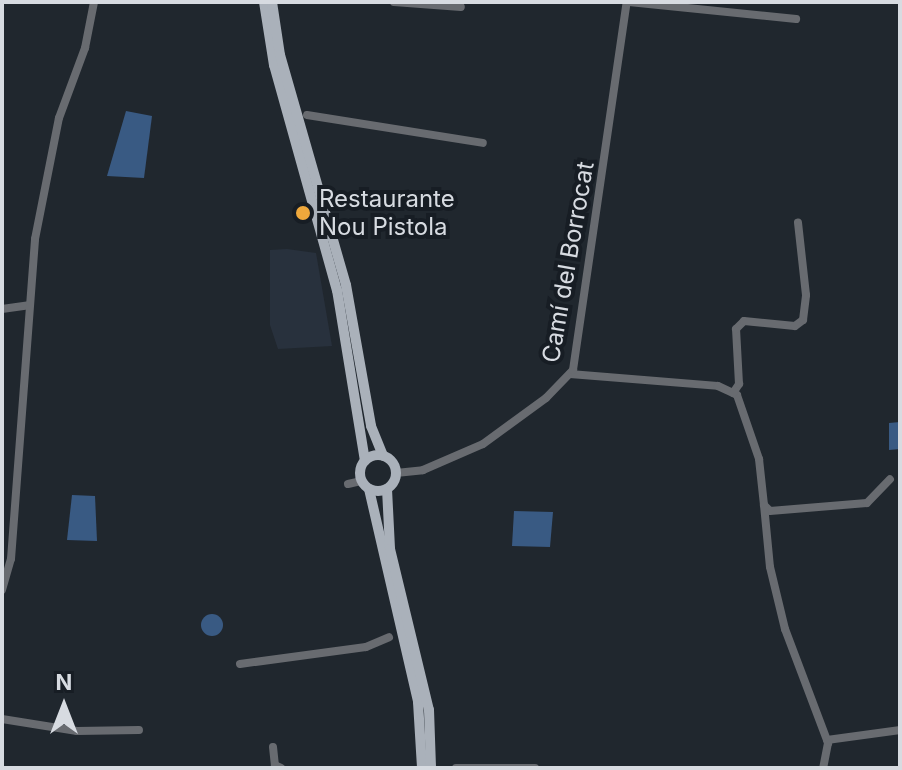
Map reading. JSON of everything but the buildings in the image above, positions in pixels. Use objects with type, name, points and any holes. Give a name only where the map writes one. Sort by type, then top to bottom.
[{"type":"main road","points":[[264,2],[274,65],[337,290],[365,461],[365,485],[418,702],[422,768]]},
{"type":"main road","points":[[272,2],[280,55],[346,285],[371,426],[383,456],[396,473],[387,489],[390,549],[429,710],[431,768]]},
{"type":"main road","points":[[365,461],[383,456]]},
{"type":"main road","points":[[365,485],[387,489]]},
{"type":"street","points":[[2,590],[11,559],[29,305],[46,170],[85,48],[94,2]]},
{"type":"street","points":[[394,2],[461,7]]},
{"type":"street","points":[[628,2],[796,19]]},
{"type":"street","name":"Camí del Borrocat","points":[[396,473],[423,470],[483,444],[570,374],[628,2]]},
{"type":"street","points":[[307,115],[483,143]]},
{"type":"street","points":[[733,393],[739,384],[736,329],[744,321],[795,326],[803,320],[806,295],[798,222]]},
{"type":"street","points":[[2,309],[29,305]]},
{"type":"street","points":[[570,374],[718,386],[733,393],[759,459],[770,567],[785,629],[827,740],[823,768]]},
{"type":"street","points":[[764,505],[770,511],[787,513],[867,503],[890,479]]},
{"type":"street","points":[[348,484],[365,485]]},
{"type":"street","points":[[240,664],[366,647],[389,637]]},
{"type":"street","points":[[2,719],[77,731],[139,730]]},
{"type":"street","points":[[827,740],[900,730]]},
{"type":"street","points":[[273,747],[275,765],[281,768]]},
{"type":"street","points":[[456,768],[535,768]]},
{"type":"shaded area","points":[[270,250],[316,253],[332,346],[278,349],[270,325]]},
{"type":"water","points":[[126,111],[152,116],[144,178],[107,176]]},
{"type":"water","points":[[900,422],[900,449],[889,450],[889,423]]},
{"type":"water","points":[[72,495],[95,496],[97,541],[67,540]]},
{"type":"water","points":[[514,511],[553,512],[550,547],[512,546]]},
{"type":"water","points":[[212,614],[220,617],[223,625],[220,633],[212,636],[204,633],[201,625],[204,617]]},
{"type":"place","name":"Restaurante Nou Pistola","points":[[303,213]]}]
